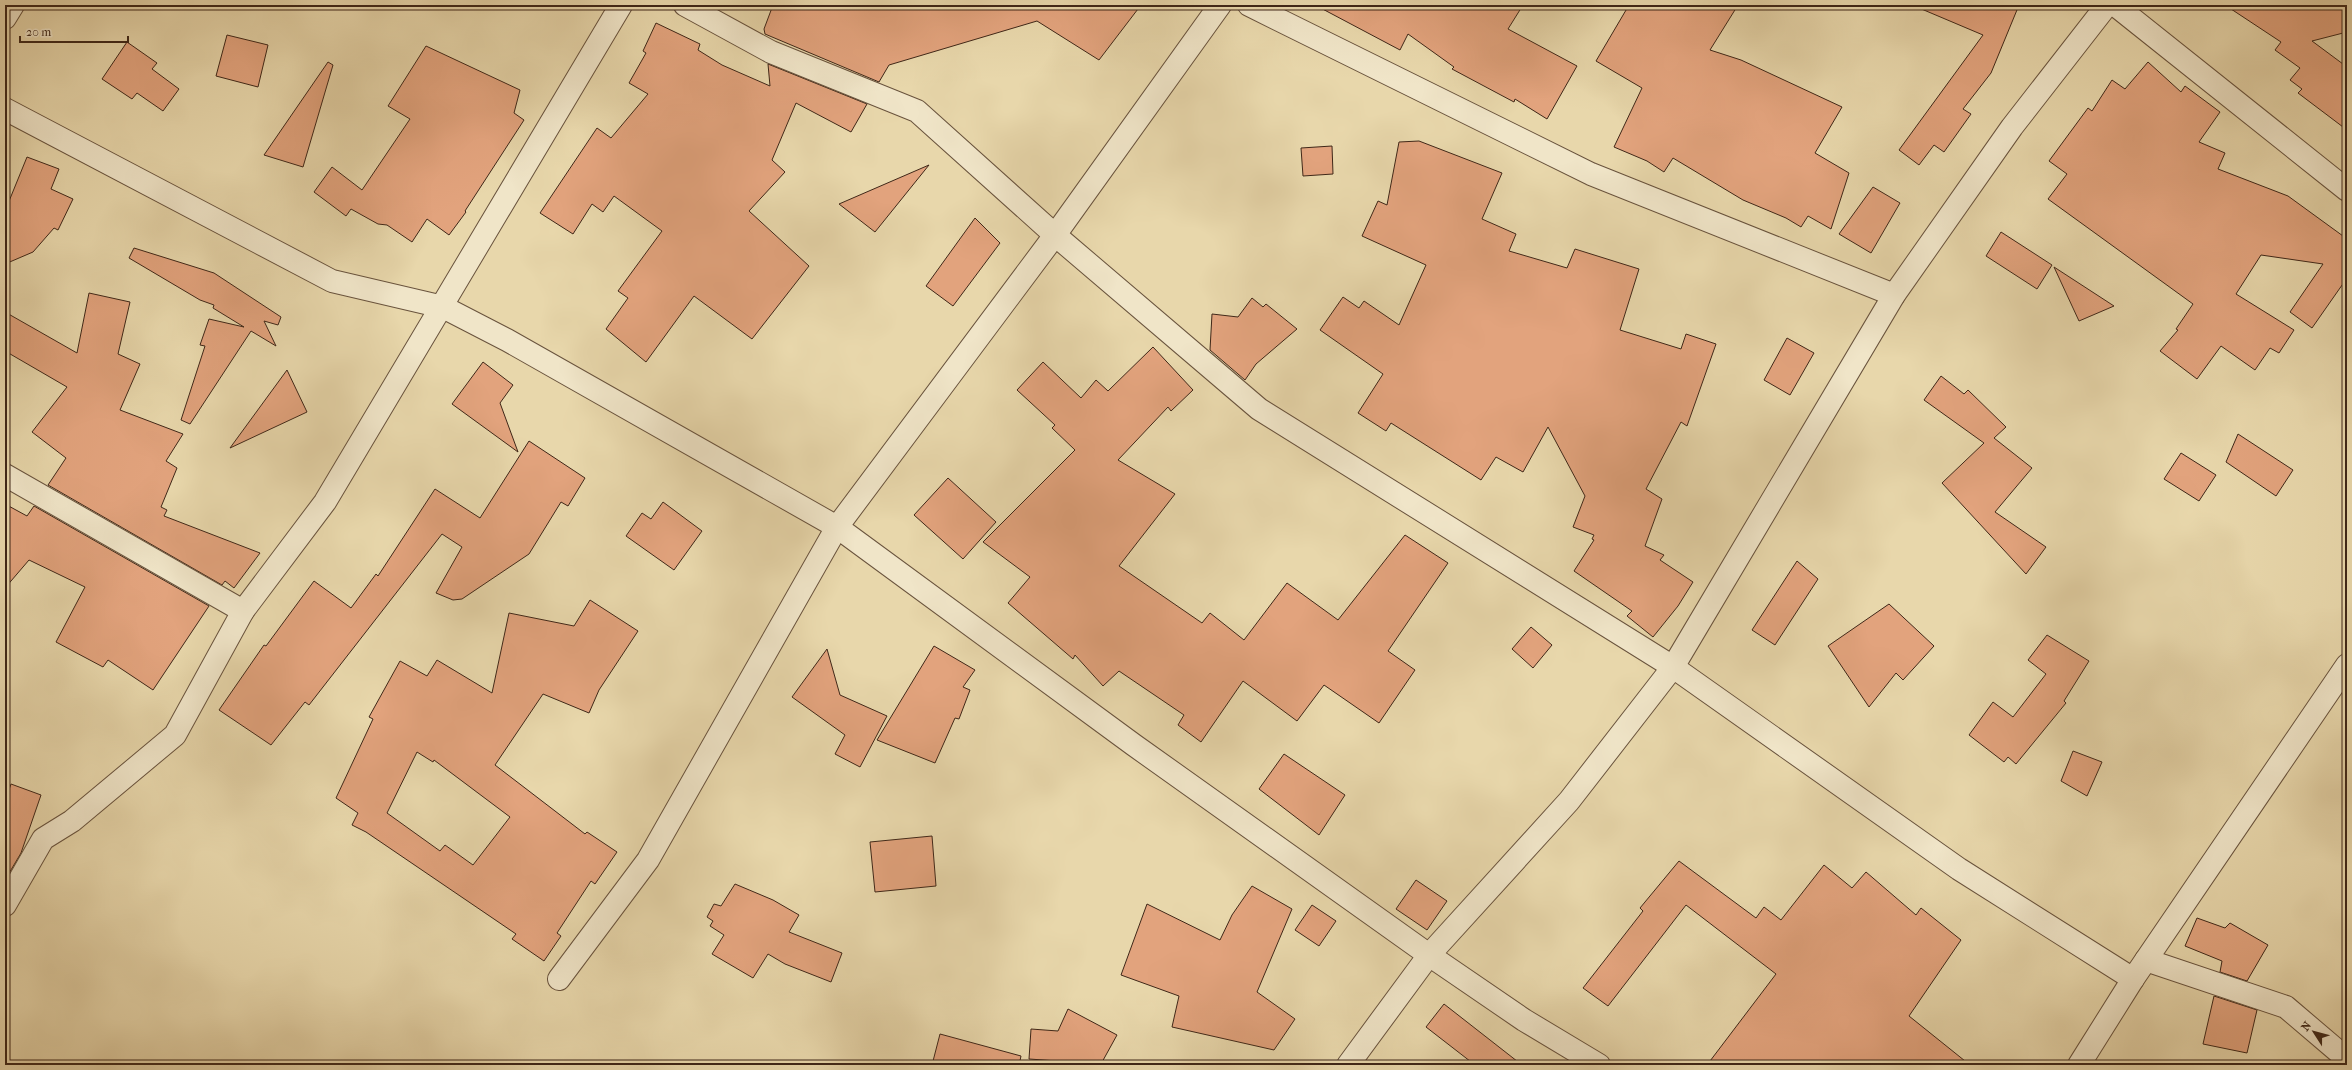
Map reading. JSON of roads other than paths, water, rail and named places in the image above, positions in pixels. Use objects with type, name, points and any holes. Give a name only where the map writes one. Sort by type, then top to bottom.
[{"type":"street","points":[[5,18],[13,5]]},
{"type":"street","points":[[5,905],[43,839],[72,821],[175,735],[243,611],[325,502],[443,307],[621,5]]},
{"type":"street","points":[[685,5],[771,52],[917,111],[1055,235],[1259,409],[1673,667],[1959,870],[2133,979]]},
{"type":"street","points":[[559,979],[648,860],[837,527],[1055,235],[1220,5]]},
{"type":"street","points":[[1249,5],[1591,174],[1894,295]]},
{"type":"street","points":[[1348,1065],[1429,955],[1569,801],[1673,667],[1894,295],[2012,127],[2106,5]]},
{"type":"street","points":[[2115,5],[2347,190]]},
{"type":"street","points":[[5,109],[332,281],[443,307],[507,340],[837,527],[1134,745],[1429,955],[1524,1020],[1599,1065]]},
{"type":"street","points":[[5,475],[243,611]]},
{"type":"street","points":[[2079,1065],[2133,979],[2347,665]]},
{"type":"street","points":[[2146,960],[2286,1007],[2347,1059]]}]
